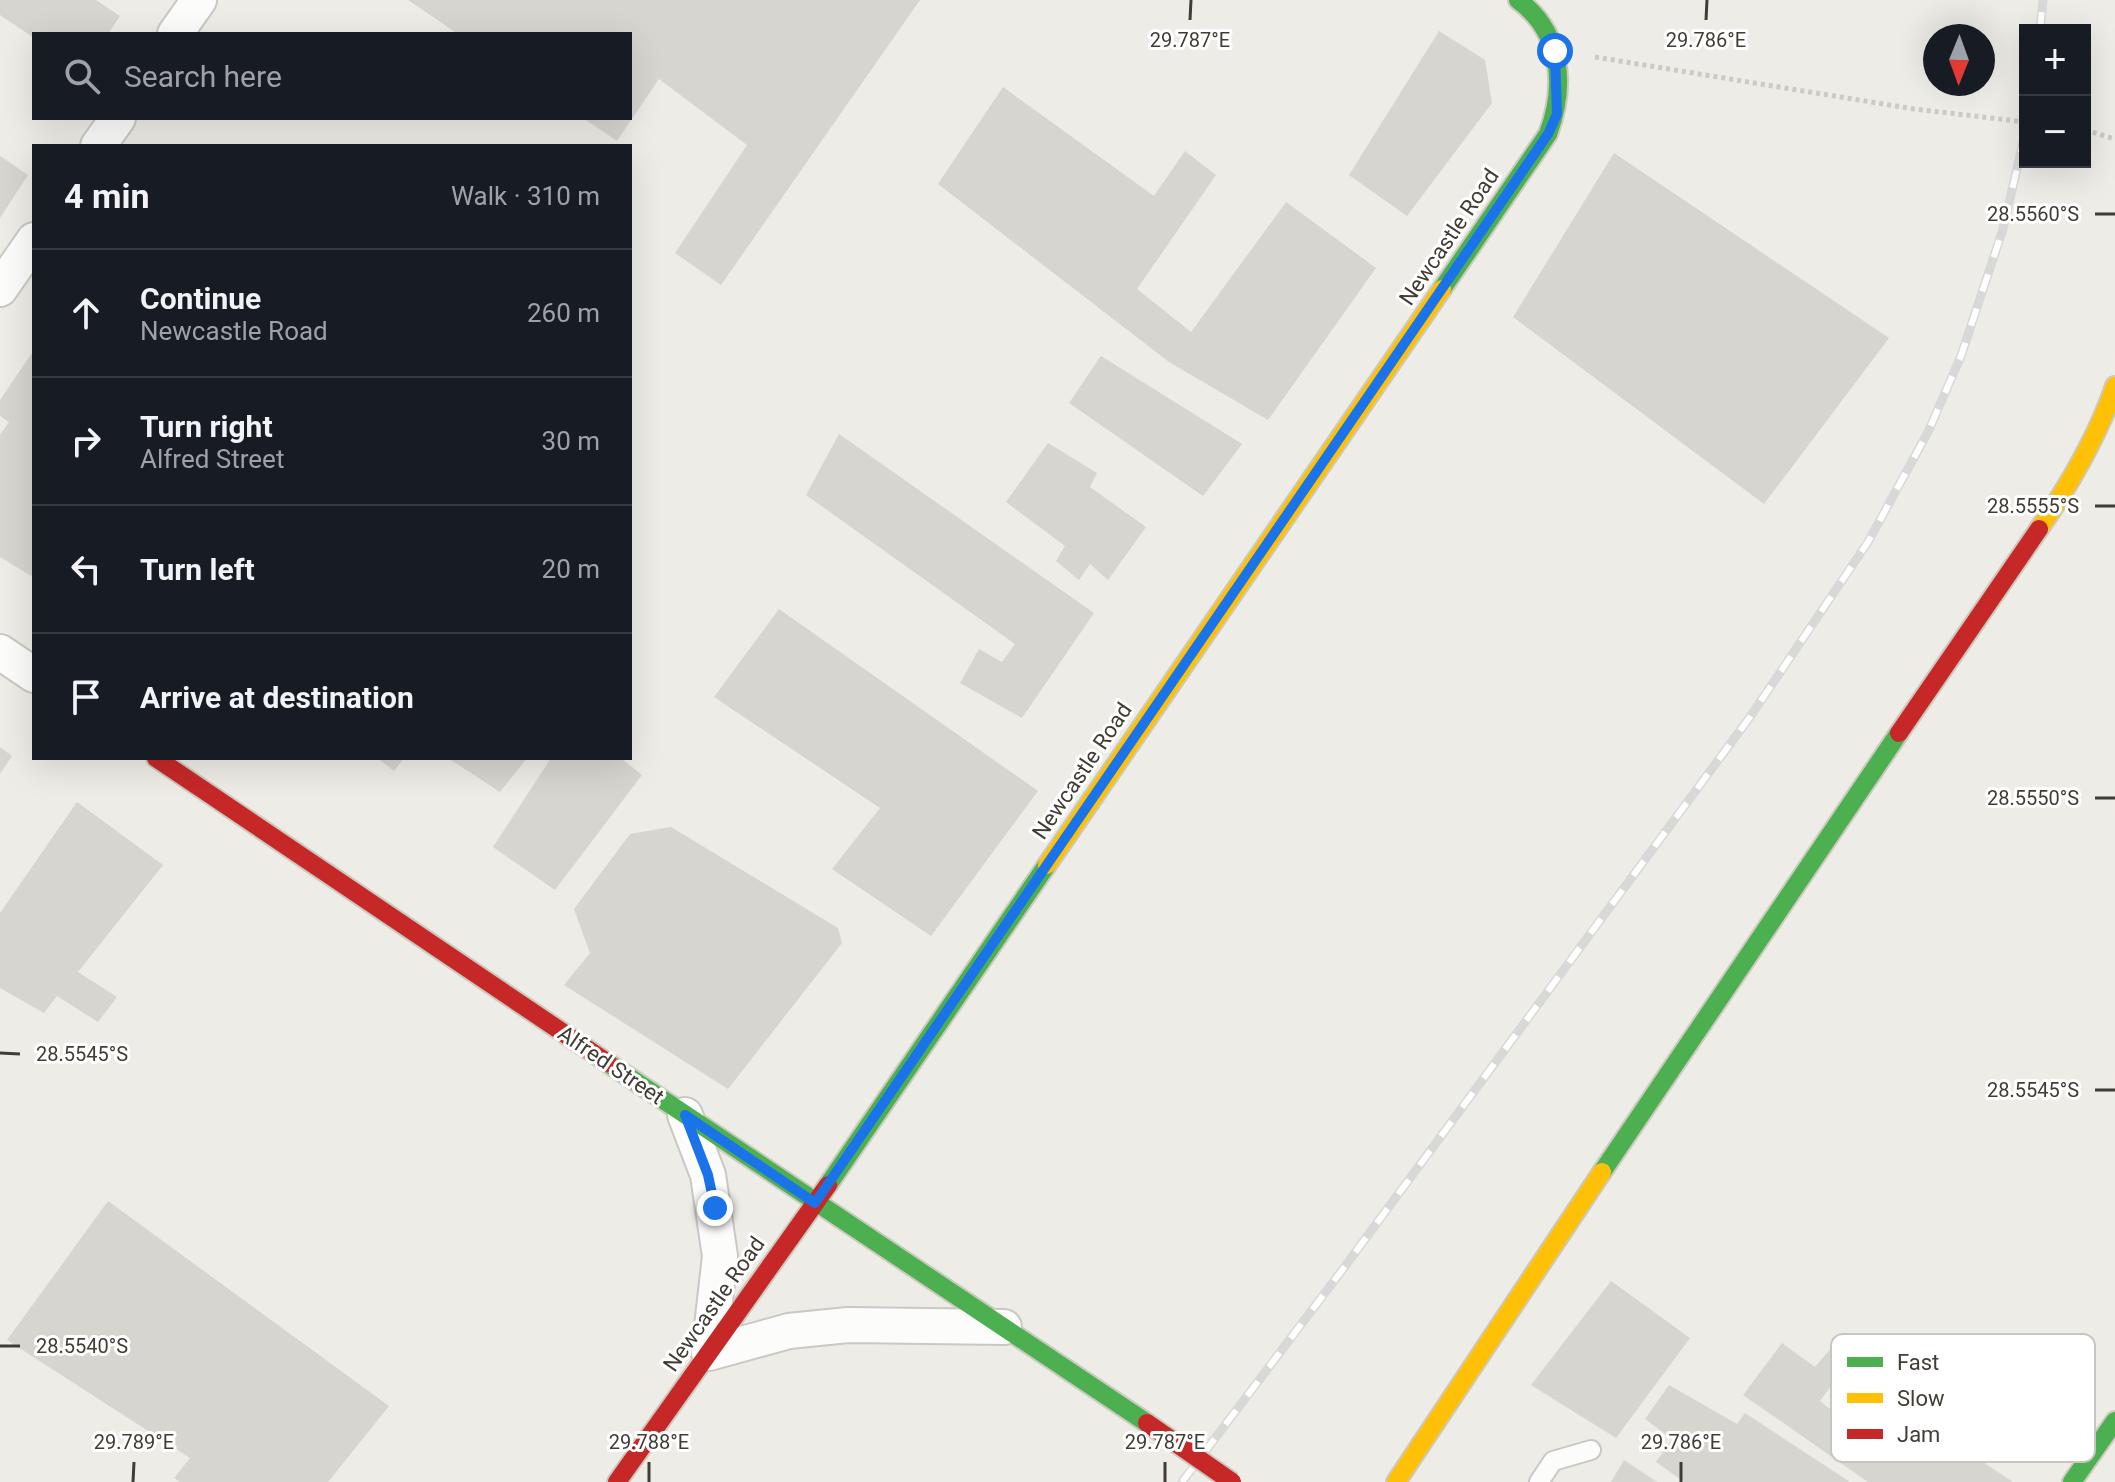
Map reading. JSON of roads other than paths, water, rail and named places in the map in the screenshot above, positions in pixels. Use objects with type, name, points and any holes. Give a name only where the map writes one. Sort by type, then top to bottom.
[{"type":"main road","name":"Newcastle Road","points":[[617,1482],[815,1203],[1548,134],[1557,114],[1555,51],[1541,19],[1518,0]]},
{"type":"main road","points":[[1396,1482],[1722,992],[2070,484],[2110,420],[2115,386]]},
{"type":"main road","name":"Alfred Street","points":[[159,760],[1232,1482]]},
{"type":"main road","points":[[2095,1449],[2115,1421]]},
{"type":"main road","points":[[2072,1482],[2086,1462]]},
{"type":"street","points":[[176,32],[199,0]]},
{"type":"street","points":[[99,144],[117,120]]},
{"type":"street","points":[[0,289],[32,243]]},
{"type":"street","points":[[0,652],[32,674]]},
{"type":"street","points":[[685,1115],[708,1175],[720,1256],[709,1353],[789,1331],[848,1325],[1004,1327]]},
{"type":"lane","points":[[1539,1482],[1553,1461],[1591,1450]]},
{"type":"railway","points":[[2041,24],[2043,0]]},
{"type":"railway","points":[[1182,1482],[1750,717],[1868,542],[1928,432],[1961,356],[2003,229],[2019,160]]}]
